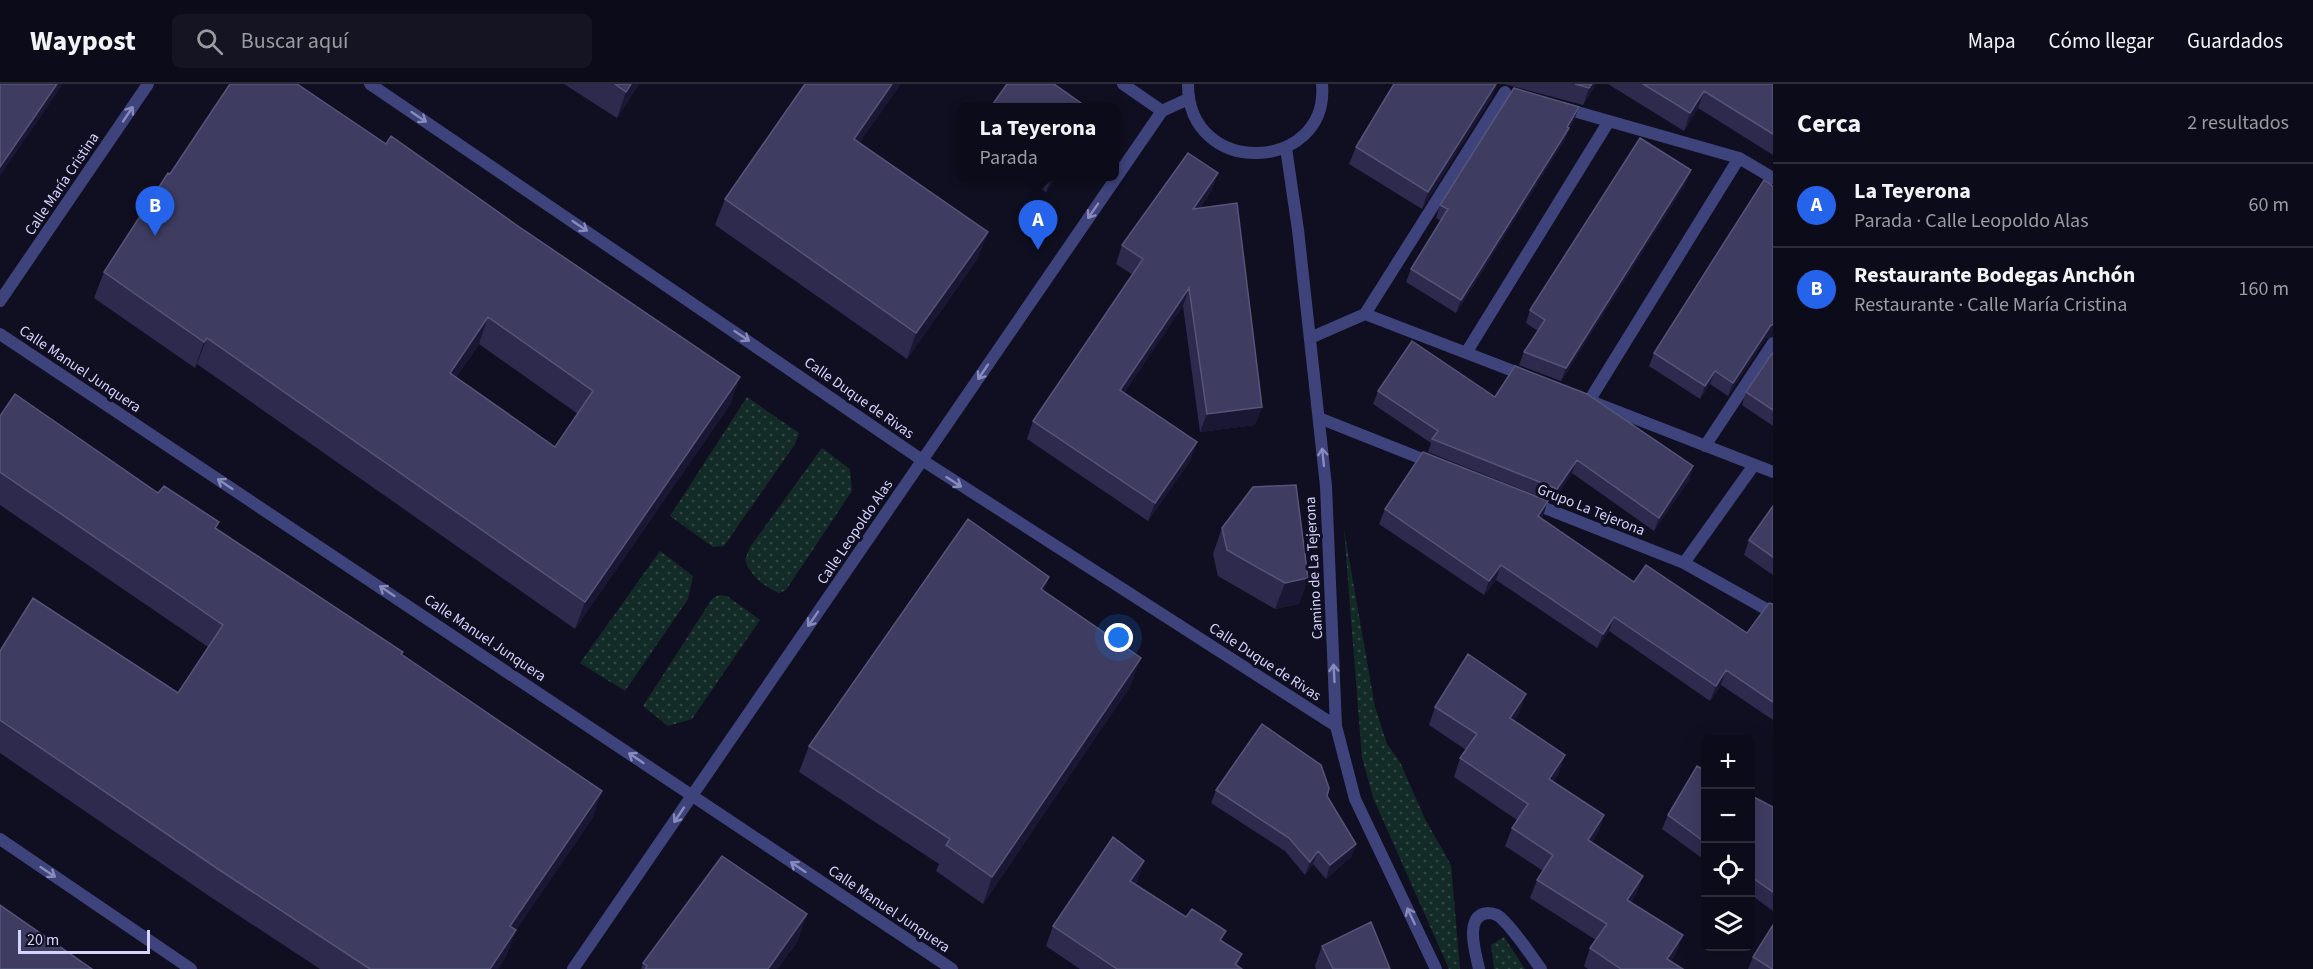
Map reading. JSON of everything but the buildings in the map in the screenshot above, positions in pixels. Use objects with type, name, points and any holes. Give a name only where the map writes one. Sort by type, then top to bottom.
[{"type":"street","name":"Calle María Cristina","points":[[0,301],[148,84]]},
{"type":"street","name":"Calle Duque de Rivas","points":[[370,84],[922,460],[1336,726]]},
{"type":"street","points":[[1123,84],[1162,111],[1188,99]]},
{"type":"street","points":[[1188,84],[1188,99],[1197,123],[1214,141],[1237,152],[1253,154],[1286,148],[1305,134],[1317,115],[1323,93],[1322,84]]},
{"type":"street","points":[[1310,338],[1365,314],[1505,92]]},
{"type":"street","points":[[1546,103],[1739,158],[1773,178]]},
{"type":"street","name":"Calle Leopoldo Alas","points":[[1119,174],[1162,111]]},
{"type":"street","points":[[1466,353],[1609,121]]},
{"type":"street","name":"Camino de La Tejerona","points":[[1286,148],[1326,486],[1336,726],[1355,799],[1436,969]]},
{"type":"street","points":[[1739,158],[1584,399],[1773,472]]},
{"type":"street","name":"Calle Leopoldo Alas","points":[[573,969],[1114,181]]},
{"type":"street","points":[[1365,314],[1538,381]]},
{"type":"street","name":"Calle Manuel Junquera","points":[[0,334],[952,969]]},
{"type":"street","points":[[1705,446],[1773,343]]},
{"type":"street","points":[[1319,418],[1452,471]]},
{"type":"street","points":[[1684,563],[1754,465]]},
{"type":"street","name":"Grupo La Tejerona","points":[[1518,497],[1684,563],[1773,613]]},
{"type":"street","points":[[0,839],[191,969]]},
{"type":"street","points":[[1479,969],[1473,933],[1475,920],[1483,914],[1492,913],[1503,919],[1540,969]]},
{"type":"green space","points":[[747,397],[799,433],[795,444],[724,546],[713,547],[670,516]]},
{"type":"green space","points":[[822,448],[850,469],[852,491],[786,590],[779,593],[758,580],[745,560],[750,547]]},
{"type":"green space","points":[[1344,530],[1375,707],[1387,744],[1400,762],[1425,819],[1451,865],[1460,969],[1449,969],[1374,800],[1362,758]]},
{"type":"green space","points":[[660,551],[693,576],[688,599],[625,691],[580,663]]},
{"type":"green space","points":[[718,595],[727,596],[760,620],[692,719],[668,726],[643,706],[712,599]]},
{"type":"green space","points":[[1504,937],[1525,969],[1494,969],[1491,945]]},
{"type":"place","name":"Restaurante Bodegas Anchón","points":[[155,236]]},
{"type":"place","name":"La Teyerona","points":[[1038,250]]}]
